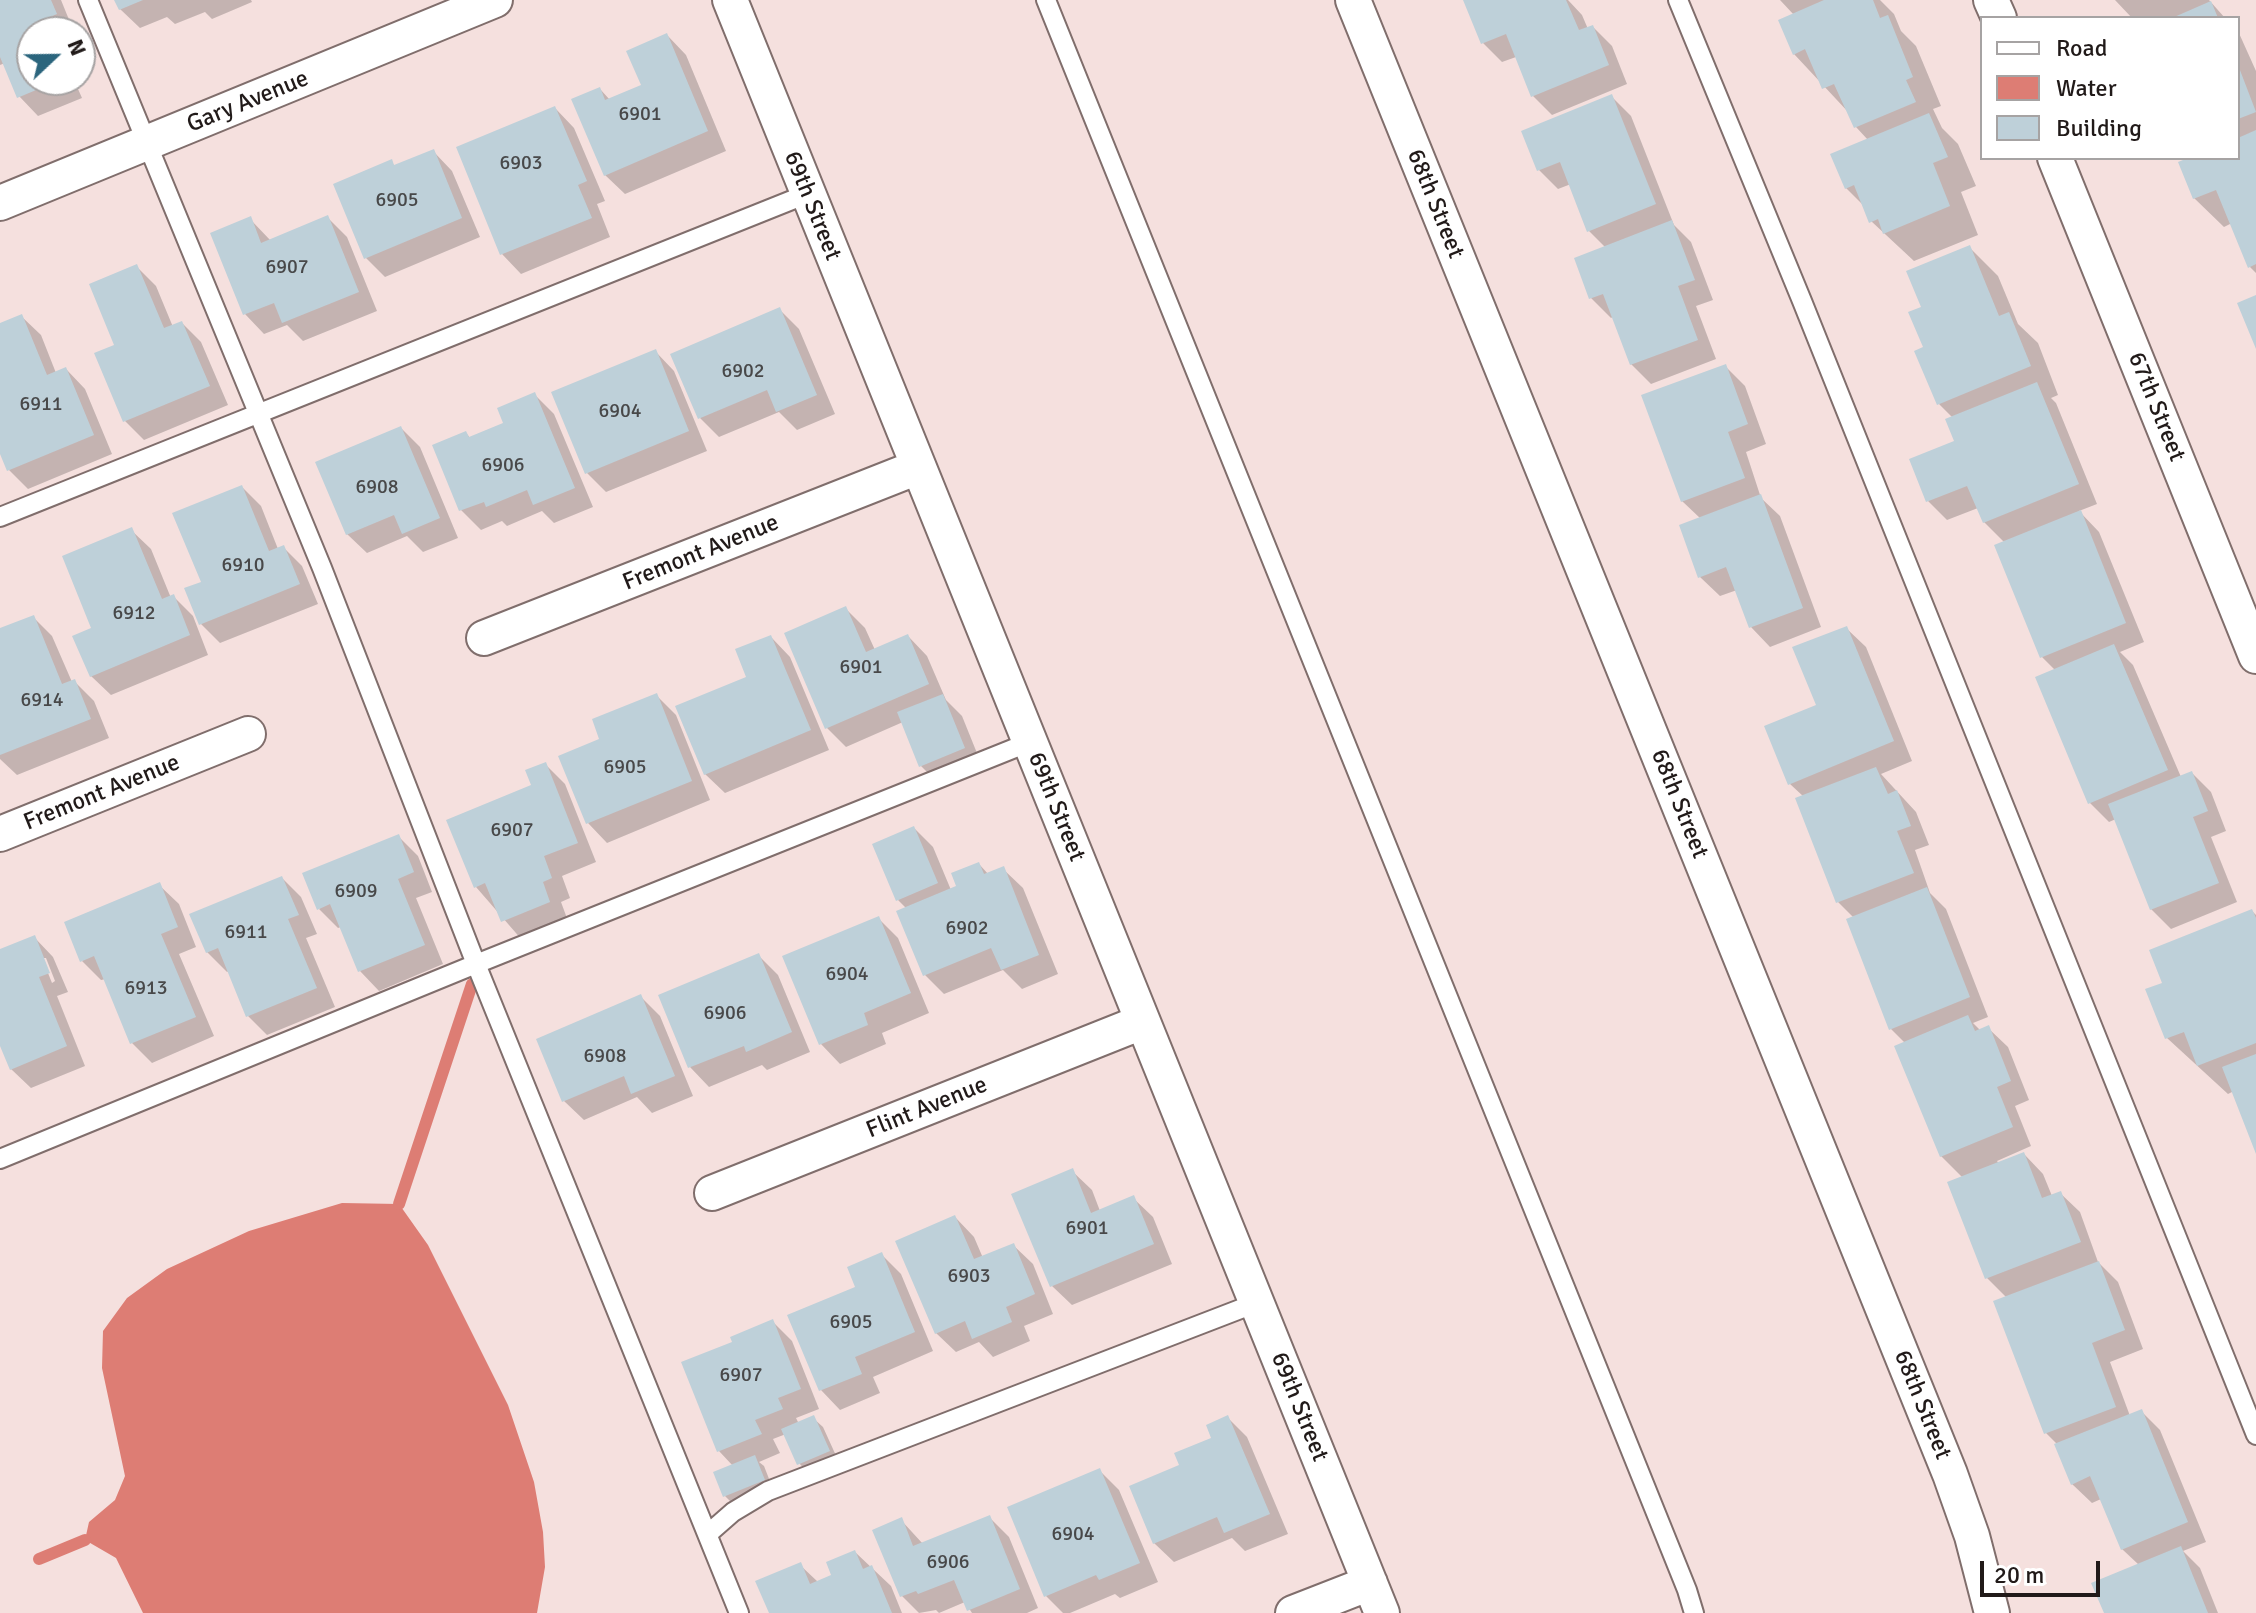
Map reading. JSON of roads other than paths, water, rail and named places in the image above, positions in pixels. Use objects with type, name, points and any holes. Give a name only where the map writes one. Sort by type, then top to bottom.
[{"type":"street","name":"Gary Avenue","points":[[0,203],[495,0]]},
{"type":"street","name":"69th Street","points":[[730,0],[1376,1598]]},
{"type":"street","name":"68th Street","points":[[1353,0],[1930,1422],[1972,1536],[1992,1613]]},
{"type":"street","name":"67th Street","points":[[2056,160],[2256,656]]},
{"type":"street","name":"Fremont Avenue","points":[[484,638],[918,467]]},
{"type":"street","name":"Fremont Avenue","points":[[0,834],[248,734]]},
{"type":"street","name":"Flint Avenue","points":[[712,1193],[1142,1022]]},
{"type":"street","points":[[1293,1613],[1376,1598]]},
{"type":"lane","points":[[88,0],[322,568],[476,964],[739,1613]]},
{"type":"lane","points":[[1046,0],[1694,1613]]},
{"type":"lane","points":[[1678,0],[1808,316],[2256,1435]]},
{"type":"lane","points":[[0,517],[807,194]]},
{"type":"lane","points":[[0,1159],[1030,742]]},
{"type":"lane","points":[[709,1533],[733,1512],[768,1491],[1256,1303]]},
{"type":"water","points":[[342,1203],[399,1204],[428,1245],[508,1405],[534,1482],[543,1532],[545,1567],[537,1613],[143,1613],[116,1558],[85,1540],[89,1522],[115,1500],[125,1476],[102,1368],[103,1331],[127,1298],[167,1269],[249,1231]]},
{"type":"waterway","points":[[399,1204],[472,984]]},
{"type":"waterway","points":[[39,1559],[85,1540]]}]
